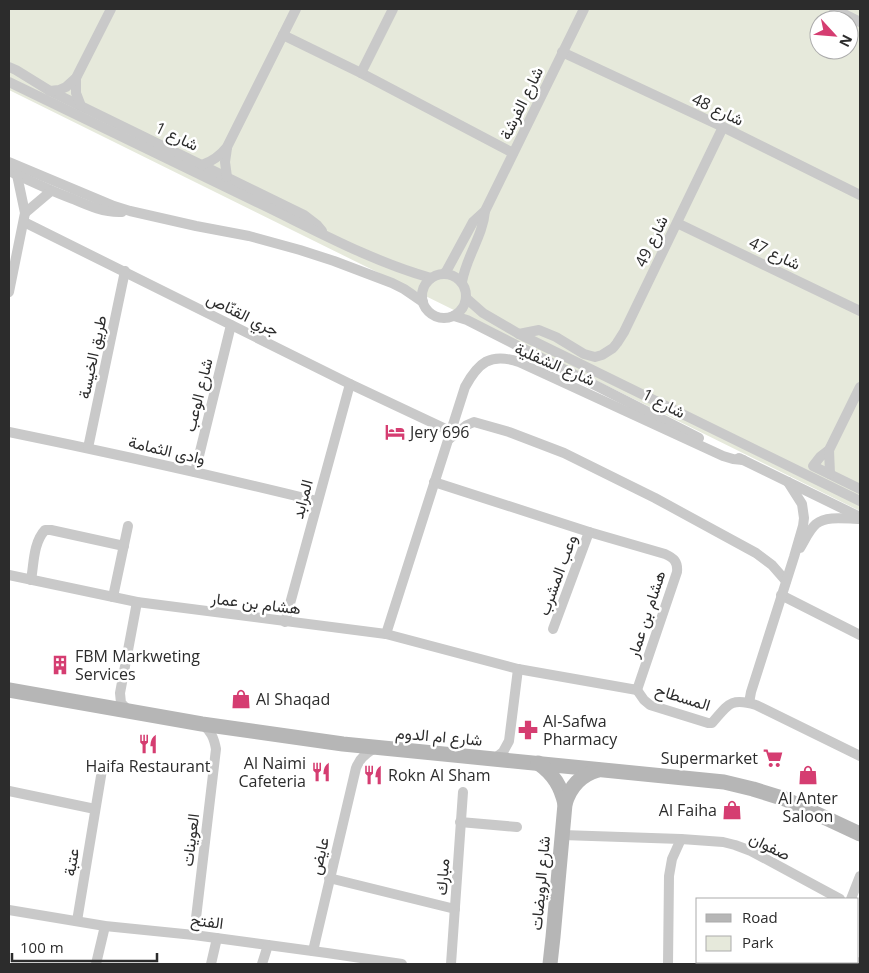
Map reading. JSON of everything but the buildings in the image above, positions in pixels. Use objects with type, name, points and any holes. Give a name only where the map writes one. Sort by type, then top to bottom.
[{"type":"street","points":[[50,91],[66,87],[76,78],[111,9]]},
{"type":"street","points":[[202,165],[216,159],[227,147],[296,9]]},
{"type":"street","points":[[361,73],[393,9]]},
{"type":"street","name":"شارع الفرشة","points":[[444,274],[473,222],[484,211],[584,9]]},
{"type":"street","points":[[834,9],[860,22]]},
{"type":"street","points":[[284,35],[513,152]]},
{"type":"street","name":"شارع 48","points":[[562,52],[723,127],[860,195]]},
{"type":"street","name":"شارع 1","points":[[9,67],[50,91],[304,215],[328,237]]},
{"type":"street","points":[[76,78],[76,93],[81,106]]},
{"type":"street","name":"شارع 1","points":[[9,82],[328,237],[408,272],[431,278]]},
{"type":"street","name":"شارع 49","points":[[519,334],[539,330],[556,337],[584,354],[595,357],[613,348],[621,338],[723,127]]},
{"type":"street","points":[[227,147],[225,162],[227,177]]},
{"type":"street","points":[[9,162],[130,211],[249,236],[334,261],[382,278],[404,289],[423,302]]},
{"type":"street","points":[[13,173],[51,191],[99,210],[130,211]]},
{"type":"street","points":[[9,292],[24,217],[13,173]]},
{"type":"street","points":[[24,217],[51,191]]},
{"type":"street","name":"شارع الفرشة","points":[[462,282],[467,261],[483,224],[484,211]]},
{"type":"street","name":"جري القنّاص","points":[[24,217],[125,271],[450,435]]},
{"type":"street","name":"شارع 47","points":[[677,222],[860,311]]},
{"type":"street","name":"طريق الخيسة","points":[[88,448],[125,271]]},
{"type":"street","points":[[444,274],[451,275],[462,282],[466,290],[466,298],[460,312],[454,316],[444,318],[435,316],[427,310],[422,296],[426,283],[431,278],[444,274]]},
{"type":"street","name":"شارع 1","points":[[466,298],[483,313],[519,334],[860,502]]},
{"type":"street","name":"شارع 1","points":[[454,316],[467,320],[860,518]]},
{"type":"street","name":"شارع الوعب","points":[[195,472],[231,325]]},
{"type":"street","name":"شارع الشفلية","points":[[386,634],[465,387],[475,370],[487,361],[497,358],[508,358],[582,390],[723,456],[743,460]]},
{"type":"street","name":"المرابد","points":[[285,622],[350,384]]},
{"type":"street","points":[[830,474],[830,450],[860,387]]},
{"type":"street","points":[[450,435],[474,422],[509,432],[564,453],[654,498],[756,553],[772,564],[786,581]]},
{"type":"street","name":"وادى الثمامة","points":[[9,432],[88,448],[317,501]]},
{"type":"street","points":[[830,450],[820,457],[813,466],[860,489]]},
{"type":"street","points":[[788,481],[802,504],[804,512],[803,526],[748,703],[756,705],[860,756]]},
{"type":"street","name":"هشام بن عمار","points":[[9,576],[137,602],[386,634],[518,669],[637,690],[676,572],[676,560],[665,554],[589,532],[434,482]]},
{"type":"street","points":[[794,557],[817,524],[828,519],[860,518]]},
{"type":"street","points":[[113,597],[128,526]]},
{"type":"street","points":[[31,580],[37,542],[45,530],[124,546]]},
{"type":"street","name":"وعب المشرب","points":[[553,629],[589,532]]},
{"type":"street","points":[[781,595],[860,635]]},
{"type":"street","points":[[131,712],[121,703],[120,693],[137,602]]},
{"type":"street","points":[[494,759],[503,752],[509,741],[518,669]]},
{"type":"street","name":"المسطاح","points":[[637,690],[650,705],[708,723],[712,723],[733,702],[748,703]]},
{"type":"street","name":"شارع ام الدوم","points":[[12,694],[235,730],[343,744],[710,780],[739,785],[785,799],[860,834]]},
{"type":"street","points":[[202,724],[212,735],[216,749]]},
{"type":"street","points":[[216,749],[224,737],[235,730]]},
{"type":"street","points":[[343,744],[352,754],[356,768]]},
{"type":"street","name":"عايض","points":[[312,951],[356,768],[364,755],[376,748]]},
{"type":"street","name":"العوينات","points":[[194,934],[216,749]]},
{"type":"street","name":"شارع الرويضات","points":[[538,763],[556,779],[563,794],[565,804]]},
{"type":"street","name":"عتبة","points":[[77,921],[94,809],[102,770]]},
{"type":"street","name":"شارع الرويضات","points":[[550,964],[565,804],[570,791],[577,781],[586,774],[598,770]]},
{"type":"street","points":[[9,791],[94,809]]},
{"type":"street","name":"مبارك","points":[[451,964],[463,792]]},
{"type":"street","points":[[460,822],[517,827]]},
{"type":"street","name":"صفوان","points":[[562,835],[723,842],[751,851],[838,898]]},
{"type":"street","points":[[668,964],[669,876],[672,860],[681,839]]},
{"type":"street","points":[[851,898],[860,876]]},
{"type":"street","points":[[329,878],[454,909]]},
{"type":"street","name":"الفتح","points":[[9,910],[104,926],[194,934],[327,952],[377,962],[402,964]]},
{"type":"street","points":[[96,964],[104,926]]},
{"type":"street","points":[[211,964],[217,938]]},
{"type":"street","points":[[262,964],[268,945]]},
{"type":"street","points":[[325,964],[327,952]]},
{"type":"green space","points":[[9,9],[860,9],[860,511],[9,90]]},
{"type":"place","name":"Jery 696","points":[[395,432]]},
{"type":"place","name":"FBM Markweting Services","points":[[60,665]]},
{"type":"place","name":"Al Shaqad","points":[[241,699]]},
{"type":"place","name":"Al-Safwa Pharmacy","points":[[528,730]]},
{"type":"place","name":"Haifa Restaurant","points":[[148,744]]},
{"type":"place","name":"Supermarket","points":[[773,758]]},
{"type":"place","name":"Al Naimi Cafeteria","points":[[321,772]]},
{"type":"place","name":"Rokn Al Sham","points":[[373,775]]},
{"type":"place","name":"Al Anter Saloon","points":[[808,775]]},
{"type":"place","name":"Al Faiha","points":[[732,810]]}]
